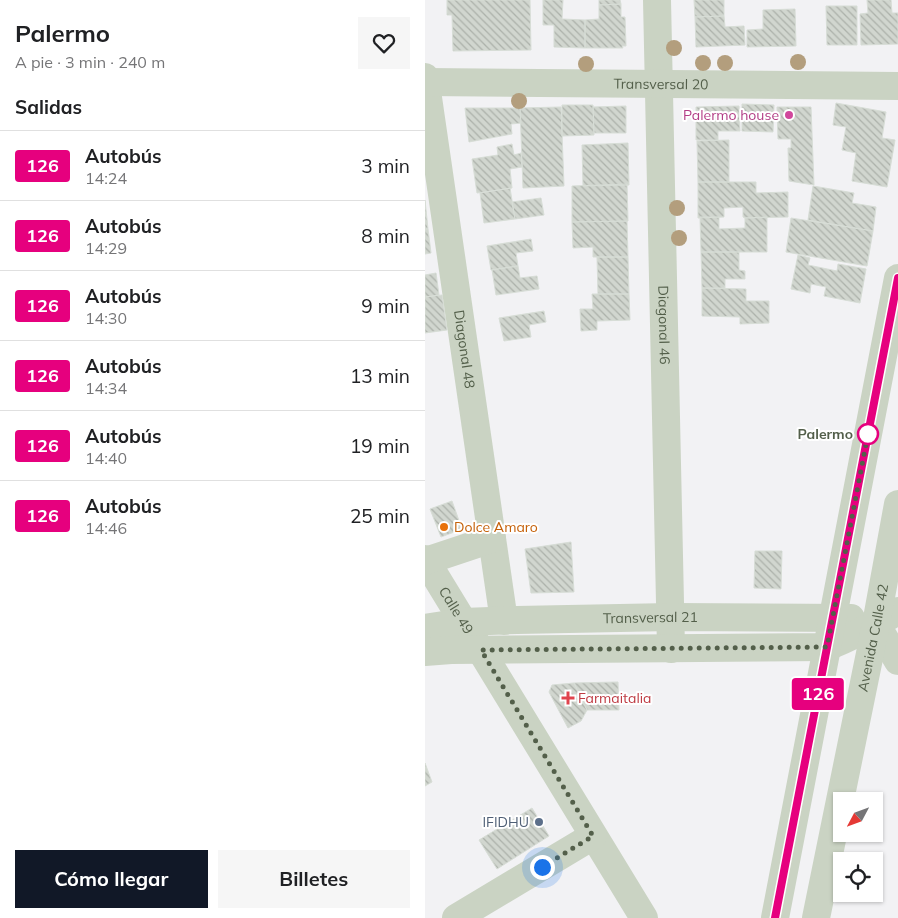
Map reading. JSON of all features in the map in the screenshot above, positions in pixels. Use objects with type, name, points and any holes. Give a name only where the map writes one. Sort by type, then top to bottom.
[{"type":"street","name":"Diagonal 46","points":[[657,0],[671,649]]},
{"type":"street","name":"Diagonal 48","points":[[425,77],[504,621]]},
{"type":"street","name":"Transversal 20","points":[[425,82],[898,86]]},
{"type":"street","points":[[775,918],[832,618],[891,352],[898,278]]},
{"type":"street","name":"Avenida Calle 42","points":[[817,918],[887,617],[898,504]]},
{"type":"street","points":[[426,560],[492,539]]},
{"type":"street","name":"Calle 49","points":[[426,560],[644,918]]},
{"type":"street","name":"Transversal 21","points":[[425,628],[463,622],[671,617],[887,617]]},
{"type":"street","points":[[425,652],[827,647],[845,640],[887,617],[897,658]]},
{"type":"street","points":[[456,918],[593,836]]},
{"type":"building","points":[[447,0],[530,0],[531,50],[453,51],[452,15],[447,15]]},
{"type":"building","points":[[543,0],[563,0],[562,19],[585,20],[585,48],[554,47],[554,25],[543,25]]},
{"type":"building","points":[[599,0],[620,0],[621,4],[599,5]]},
{"type":"building","points":[[694,0],[724,0],[724,16],[695,17]]},
{"type":"building","points":[[867,0],[891,0],[892,13],[898,13],[898,44],[861,45],[860,14],[868,13]]},
{"type":"building","points":[[621,4],[621,17],[625,17],[626,46],[622,46],[623,48],[585,48],[585,20],[599,19],[599,5]]},
{"type":"building","points":[[826,6],[857,6],[857,45],[827,45]]},
{"type":"building","points":[[795,9],[796,46],[747,47],[747,30],[763,29],[763,10]]},
{"type":"building","points":[[724,16],[725,27],[744,26],[745,45],[696,47],[695,17]]},
{"type":"building","points":[[836,103],[886,112],[882,138],[895,140],[887,187],[852,181],[856,153],[842,150],[846,127],[833,125]]},
{"type":"building","points":[[742,104],[774,105],[773,132],[742,131]]},
{"type":"building","points":[[562,105],[593,105],[594,135],[562,136]]},
{"type":"building","points":[[626,106],[626,133],[594,133],[593,107]]},
{"type":"building","points":[[739,106],[740,131],[718,131],[718,140],[696,140],[696,107]]},
{"type":"building","points":[[561,107],[564,186],[523,188],[520,108]]},
{"type":"building","points":[[777,107],[811,107],[814,185],[789,181],[788,148],[791,148],[791,139],[778,139]]},
{"type":"building","points":[[465,108],[520,108],[521,123],[511,124],[512,134],[469,142]]},
{"type":"building","points":[[729,140],[729,182],[698,182],[697,141]]},
{"type":"building","points":[[628,143],[629,185],[583,186],[582,145]]},
{"type":"building","points":[[512,144],[514,155],[521,153],[522,167],[510,169],[512,188],[477,193],[472,159],[498,155],[497,147]]},
{"type":"building","points":[[698,182],[756,182],[756,193],[788,192],[788,217],[745,218],[743,217],[743,207],[724,208],[724,217],[698,218]]},
{"type":"building","points":[[627,184],[628,221],[572,222],[572,186]]},
{"type":"building","points":[[813,186],[854,193],[852,203],[876,207],[873,231],[808,220]]},
{"type":"building","points":[[510,188],[515,219],[484,223],[480,193]]},
{"type":"building","points":[[541,198],[544,215],[515,219],[512,202]]},
{"type":"building","points":[[425,200],[428,229],[425,229]]},
{"type":"building","points":[[700,217],[719,217],[719,229],[745,228],[745,218],[767,217],[767,252],[701,252]]},
{"type":"building","points":[[791,218],[873,231],[867,266],[786,252]]},
{"type":"building","points":[[627,221],[628,257],[593,257],[593,247],[573,248],[572,222]]},
{"type":"building","points":[[425,229],[428,229],[431,253],[425,254]]},
{"type":"building","points":[[531,239],[533,251],[516,253],[518,266],[491,270],[487,246]]},
{"type":"building","points":[[701,252],[739,252],[739,270],[745,271],[745,279],[725,279],[725,288],[702,288]]},
{"type":"building","points":[[798,255],[810,258],[808,265],[837,271],[838,264],[866,269],[860,303],[824,296],[826,287],[811,284],[810,293],[791,289]]},
{"type":"building","points":[[597,257],[628,257],[629,294],[598,294]]},
{"type":"building","points":[[518,266],[520,278],[537,276],[539,289],[496,295],[492,270]]},
{"type":"building","points":[[436,273],[439,295],[425,297],[425,275]]},
{"type":"building","points":[[702,288],[746,289],[746,301],[769,301],[769,323],[740,324],[740,317],[702,316]]},
{"type":"building","points":[[592,294],[629,294],[630,320],[597,321],[597,330],[581,331],[580,309],[593,309]]},
{"type":"building","points":[[442,295],[447,330],[425,333],[425,297]]},
{"type":"building","points":[[544,311],[546,322],[529,325],[531,337],[504,341],[499,318]]},
{"type":"building","points":[[452,501],[462,529],[441,537],[430,509]]},
{"type":"building","points":[[571,542],[574,592],[531,593],[525,549]]},
{"type":"building","points":[[755,551],[782,551],[781,589],[754,588]]},
{"type":"building","points":[[618,682],[619,710],[587,710],[574,683]]},
{"type":"building","points":[[574,683],[587,710],[581,721],[568,728],[549,692],[552,685]]},
{"type":"building","points":[[425,763],[432,782],[425,786]]},
{"type":"building","points":[[532,808],[549,836],[497,869],[479,840]]},
{"type":"bus line","name":"126","points":[[775,918],[898,278]]},
{"type":"place","name":"Palermo house","points":[[789,115]]},
{"type":"place","name":"Palermo","points":[[868,434]]},
{"type":"place","name":"Dolce Amaro","points":[[444,527]]},
{"type":"place","name":"Farmaitalia","points":[[568,698]]},
{"type":"place","name":"IFIDHU","points":[[539,822]]},
{"type":"route","points":[[542,867],[593,836],[481,650],[827,647],[868,434]]}]
